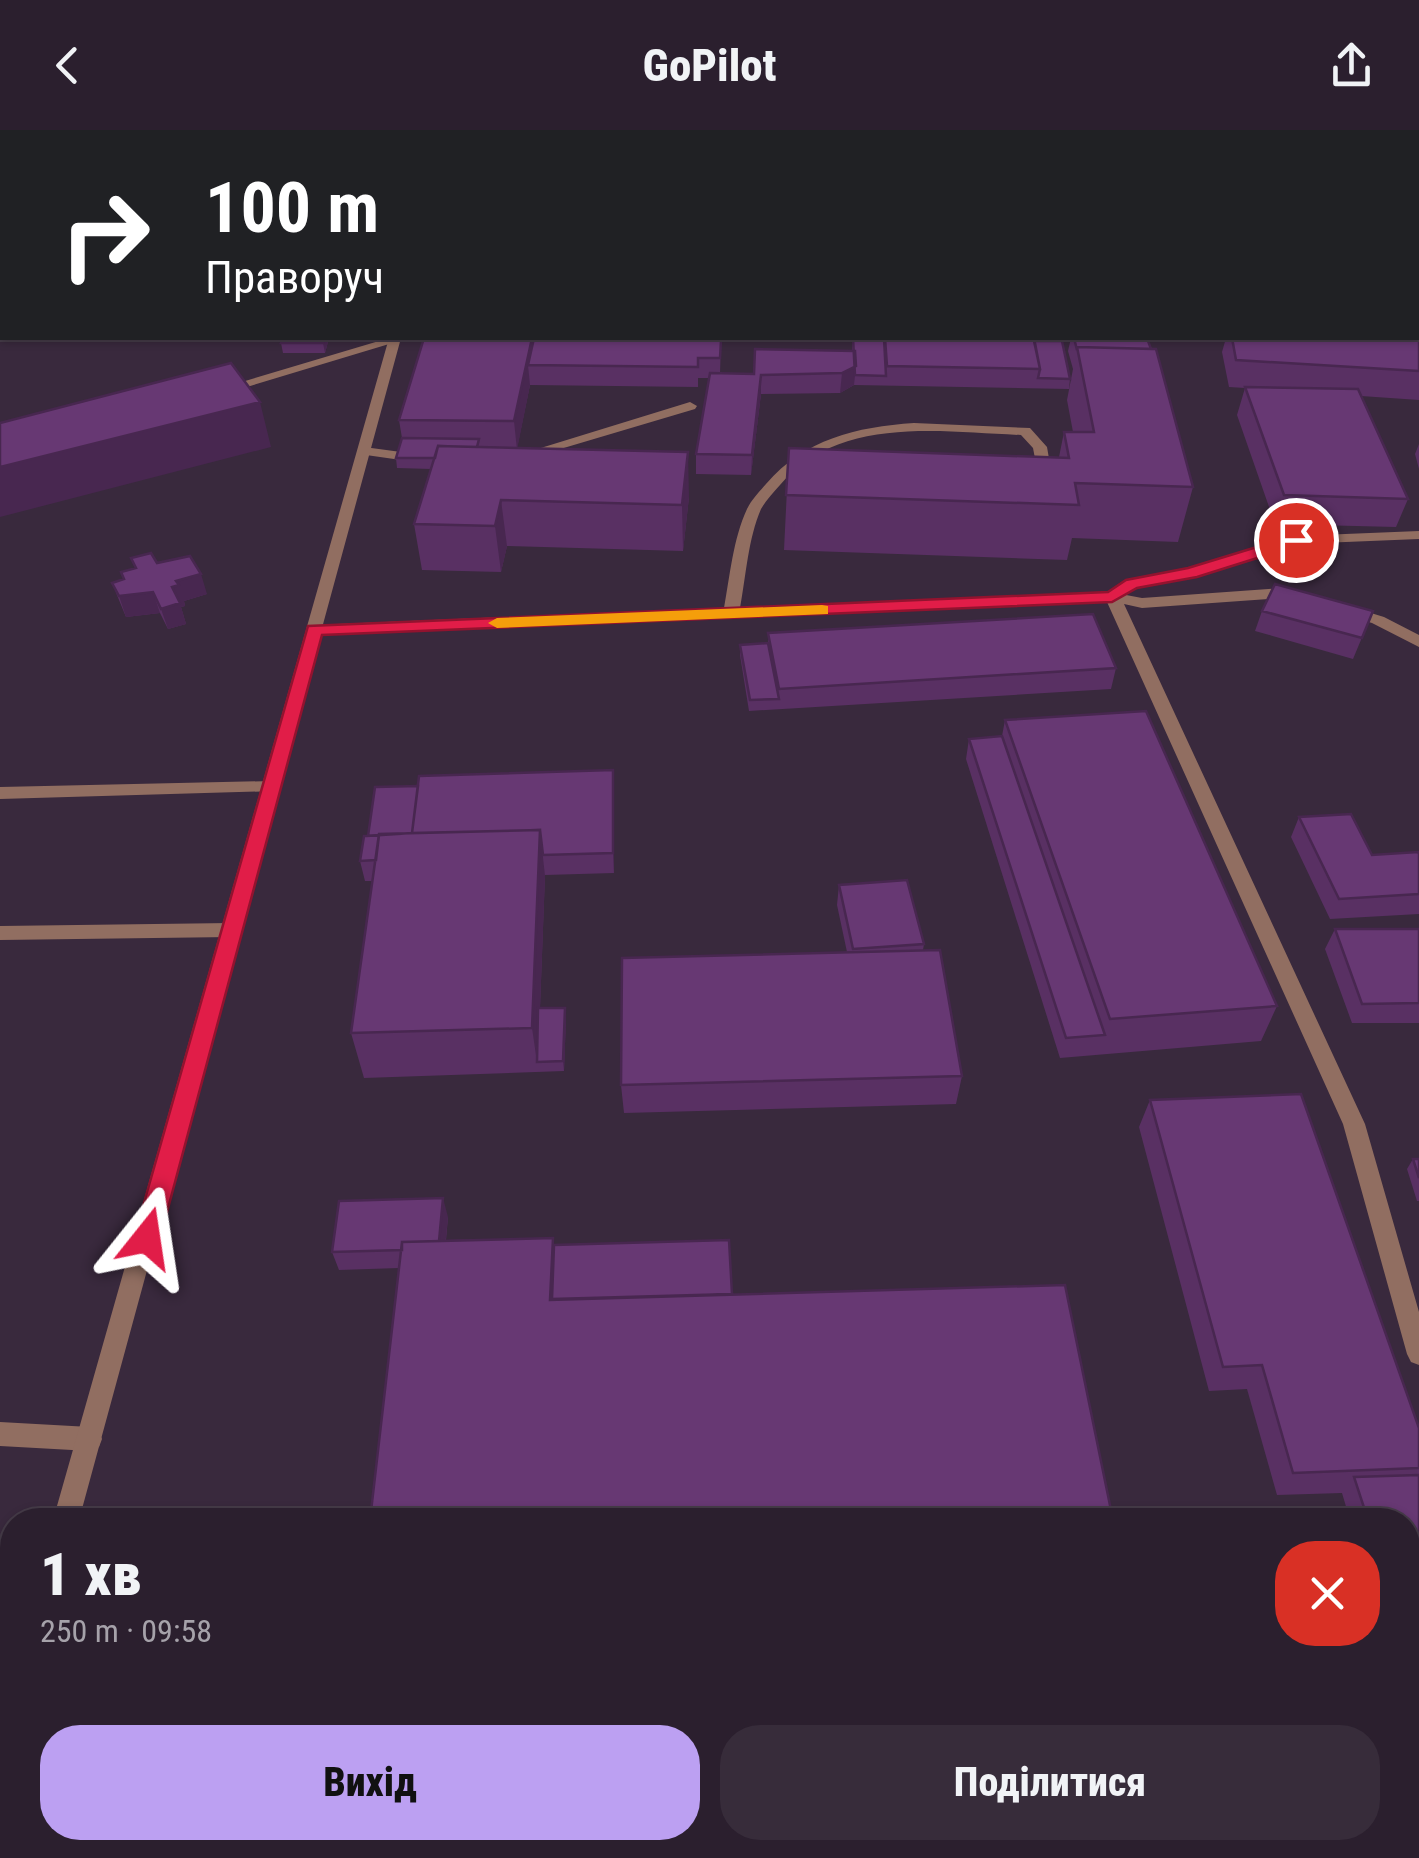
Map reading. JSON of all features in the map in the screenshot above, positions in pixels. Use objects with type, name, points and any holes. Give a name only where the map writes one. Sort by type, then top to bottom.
[{"type":"street","points":[[206,394],[391,340]]},
{"type":"street","points":[[70,1508],[394,340]]},
{"type":"street","points":[[506,457],[519,457],[690,406]]},
{"type":"street","points":[[731,614],[756,504],[804,456],[837,436],[873,428],[1025,430],[1040,447],[1044,470],[1027,484]]},
{"type":"street","points":[[364,451],[401,456]]},
{"type":"street","points":[[778,482],[797,482]]},
{"type":"street","points":[[1112,597],[1132,583],[1190,573],[1296,540],[1419,535]]},
{"type":"street","points":[[314,630],[1112,597],[1142,603],[1283,593],[1378,620],[1419,642]]},
{"type":"street","points":[[1112,597],[1354,1124],[1419,1354]]},
{"type":"street","points":[[0,793],[271,787]]},
{"type":"street","points":[[0,933],[231,930]]},
{"type":"street","points":[[0,1434],[90,1439]]},
{"type":"building","points":[[282,340],[324,340],[323,343],[281,343]]},
{"type":"building","points":[[423,340],[532,340],[514,421],[399,420]]},
{"type":"building","points":[[534,340],[721,340],[720,358],[698,358],[698,367],[528,365]]},
{"type":"building","points":[[853,340],[884,340],[886,376],[855,375]]},
{"type":"building","points":[[885,340],[1034,340],[1040,369],[887,366]]},
{"type":"building","points":[[1074,340],[1148,340],[1151,349],[1077,347]]},
{"type":"building","points":[[1232,340],[1419,340],[1419,371],[1236,360]]},
{"type":"building","points":[[1034,341],[1062,341],[1070,379],[1038,378]]},
{"type":"building","points":[[1077,347],[1156,349],[1193,487],[1075,483],[1079,505],[786,495],[789,448],[1069,458],[1064,432],[1094,432]]},
{"type":"building","points":[[755,349],[855,351],[856,366],[842,373],[761,375],[752,455],[696,454],[710,373],[754,374]]},
{"type":"building","points":[[231,363],[260,402],[0,467],[0,423]]},
{"type":"building","points":[[1245,387],[1358,389],[1408,499],[1284,495]]},
{"type":"building","points":[[402,438],[479,439],[477,447],[438,446],[435,458],[396,458]]},
{"type":"building","points":[[438,446],[688,452],[682,505],[501,500],[495,526],[414,524]]},
{"type":"building","points":[[151,553],[157,563],[190,556],[201,574],[176,581],[179,585],[172,587],[180,603],[161,609],[153,592],[119,596],[112,583],[124,579],[121,572],[136,568],[131,558]]},
{"type":"building","points":[[1275,584],[1373,611],[1362,638],[1262,611]]},
{"type":"building","points":[[1093,614],[1116,668],[779,689],[768,633]]},
{"type":"building","points":[[768,643],[779,699],[750,700],[740,645]]},
{"type":"building","points":[[1146,711],[1277,1006],[1110,1019],[1005,720]]},
{"type":"building","points":[[1002,736],[1105,1035],[1066,1038],[969,739]]},
{"type":"building","points":[[613,770],[613,853],[543,855],[540,830],[412,833],[419,776]]},
{"type":"building","points":[[418,786],[412,833],[368,836],[375,787]]},
{"type":"building","points":[[1351,814],[1372,855],[1418,852],[1419,894],[1339,899],[1299,817]]},
{"type":"building","points":[[540,830],[532,1028],[351,1033],[379,834]]},
{"type":"building","points":[[379,835],[376,860],[360,861],[364,836]]},
{"type":"building","points":[[907,880],[924,944],[853,949],[839,885]]},
{"type":"building","points":[[1335,929],[1419,929],[1419,1003],[1362,1004]]},
{"type":"building","points":[[940,950],[962,1076],[621,1085],[622,958]]},
{"type":"building","points":[[538,1008],[565,1008],[563,1061],[537,1062]]},
{"type":"building","points":[[1301,1094],[1419,1428],[1419,1468],[1293,1473],[1262,1365],[1223,1367],[1150,1100]]},
{"type":"building","points":[[443,1198],[439,1241],[402,1242],[402,1250],[332,1252],[339,1201]]},
{"type":"building","points":[[553,1238],[550,1300],[1065,1285],[1111,1508],[371,1508],[402,1242]]},
{"type":"building","points":[[729,1240],[732,1294],[552,1299],[554,1245]]},
{"type":"building","points":[[1419,1475],[1419,1508],[1364,1508],[1354,1477]]},
{"type":"slow traffic","points":[[497,623],[822,610]]},
{"type":"route","points":[[147,1238],[314,630],[1112,597],[1132,583],[1190,573],[1233,556],[1296,540]]}]
